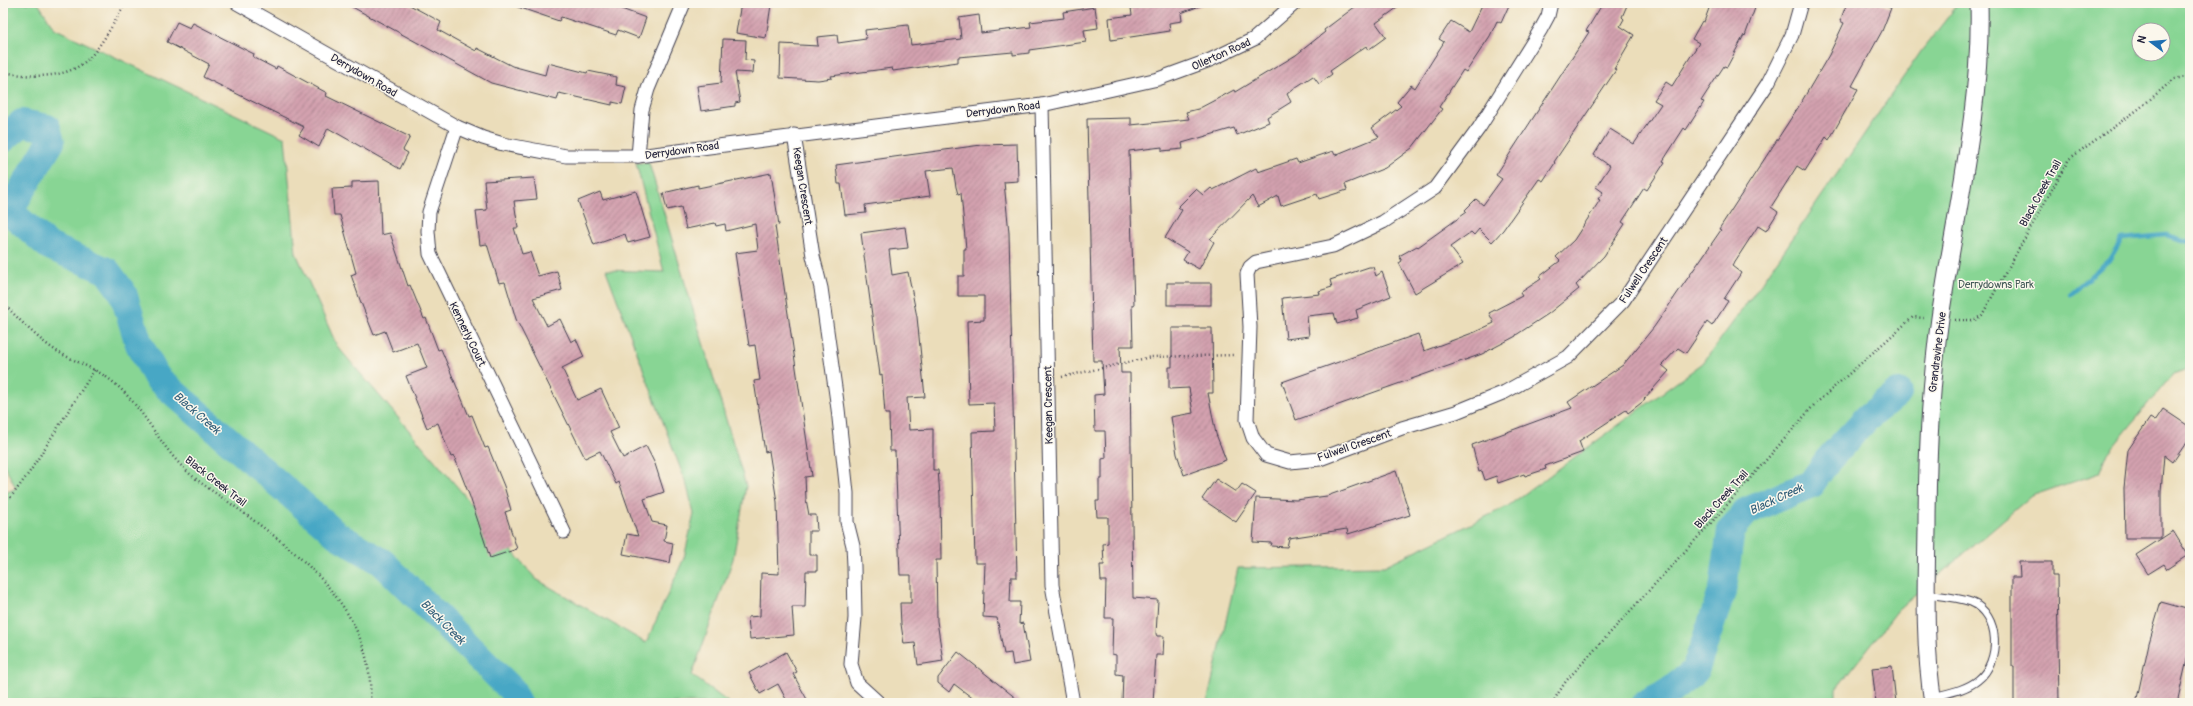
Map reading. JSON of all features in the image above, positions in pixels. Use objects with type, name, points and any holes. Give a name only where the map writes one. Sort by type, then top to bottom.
[{"type":"street","name":"Derrydown Road","points":[[237,3],[457,127],[503,144],[566,156],[638,156],[794,135],[1042,105],[1158,79]]},
{"type":"street","points":[[638,156],[642,110],[648,89],[684,3]]},
{"type":"street","name":"Ollerton Road","points":[[1158,79],[1210,60],[1254,40],[1295,3]]},
{"type":"street","name":"Fulwell Crescent","points":[[1551,3],[1548,16],[1541,29],[1479,128],[1435,188],[1383,222],[1333,246],[1256,262],[1250,267],[1247,274],[1250,328],[1248,420],[1253,438],[1266,455],[1290,462],[1320,459],[1402,428],[1456,412],[1505,392],[1568,357],[1623,301],[1768,83],[1792,35],[1801,3]]},
{"type":"street","name":"Grandravine Drive","points":[[1933,700],[1927,644],[1925,594],[1929,425],[1941,312],[1974,117],[1979,40],[1979,3]]},
{"type":"street","name":"Keegan Crescent","points":[[1042,105],[1052,585],[1073,703]]},
{"type":"street","name":"Kennerly Court","points":[[457,127],[428,212],[430,254],[564,532]]},
{"type":"street","name":"Keegan Crescent","points":[[794,135],[813,256],[821,288],[838,409],[847,493],[847,522],[854,566],[855,618],[851,664],[857,683],[879,703]]},
{"type":"lane","points":[[1925,594],[1972,602],[1987,614],[1995,639],[1990,668],[1979,680],[1969,686],[1933,700]]},
{"type":"path","points":[[3,72],[24,76],[61,74],[86,62],[126,3]]},
{"type":"path","name":"Black Creek Trail","points":[[1975,320],[1982,314],[1988,304],[2069,159],[2140,108],[2174,79],[2190,76]]},
{"type":"path","name":"Black Creek Trail","points":[[3,303],[58,352],[79,363],[95,369],[114,382],[129,398],[175,459],[190,474],[292,549],[323,580],[351,620],[367,654],[370,679],[370,703]]},
{"type":"path","name":"Black Creek Trail","points":[[1552,703],[1566,681],[1725,508],[1814,405],[1912,317]]},
{"type":"path","points":[[1048,380],[1150,357],[1250,355]]},
{"type":"path","points":[[3,501],[11,497],[38,459],[95,369]]},
{"type":"green space","points":[[3,3],[38,3],[54,28],[285,138],[296,253],[337,346],[536,579],[646,643],[684,558],[694,514],[687,486],[606,270],[664,272],[636,163],[649,163],[746,486],[733,559],[692,675],[729,703],[3,703],[3,494],[16,488],[3,463]]},
{"type":"green space","name":"Derrydowns Park","points":[[1959,3],[2190,3],[2190,368],[2173,374],[2108,453],[2100,473],[2031,496],[1898,610],[1836,689],[1836,703],[1207,703],[1238,568],[1384,566],[1508,506],[1703,363],[1764,280],[1922,50]]},
{"type":"building","points":[[345,3],[406,3],[441,22],[438,30],[476,51],[477,48],[512,66],[545,75],[548,63],[587,73],[588,71],[617,77],[616,85],[626,87],[622,104],[612,102],[612,105],[559,93],[557,100],[491,83]]},
{"type":"building","points":[[513,3],[605,3],[646,18],[639,38],[618,30],[616,35],[561,17],[559,21],[512,5]]},
{"type":"building","points":[[741,3],[771,5],[766,38],[736,33]]},
{"type":"building","points":[[1149,3],[1205,4],[1181,13],[1182,21],[1169,23],[1170,31],[1111,40],[1109,18],[1132,15],[1131,8],[1150,6]]},
{"type":"building","points":[[1360,3],[1404,3],[1376,23],[1386,37],[1368,50],[1366,46],[1330,71],[1332,74],[1319,84],[1313,76],[1293,89],[1287,94],[1291,102],[1267,117],[1269,122],[1237,135],[1234,128],[1182,143],[1183,149],[1162,151],[1162,147],[1129,151],[1134,305],[1132,305],[1133,346],[1120,346],[1121,373],[1130,373],[1133,598],[1158,600],[1156,634],[1157,636],[1164,636],[1163,655],[1156,655],[1153,703],[1122,703],[1123,675],[1116,674],[1116,655],[1112,654],[1113,618],[1105,618],[1106,581],[1101,581],[1100,565],[1104,565],[1103,544],[1108,543],[1108,517],[1097,517],[1096,501],[1099,501],[1099,479],[1102,479],[1102,459],[1106,458],[1105,431],[1095,431],[1094,395],[1104,394],[1102,361],[1093,361],[1087,119],[1131,118],[1131,125],[1189,119],[1186,112],[1198,109],[1234,90],[1235,92],[1296,55],[1325,32],[1324,30]]},
{"type":"building","points":[[1483,3],[1510,3],[1501,23],[1497,21],[1490,36],[1466,72],[1463,70],[1439,107],[1442,109],[1412,148],[1385,168],[1345,184],[1347,190],[1319,199],[1317,194],[1281,206],[1278,196],[1258,207],[1252,196],[1210,239],[1214,242],[1199,269],[1183,260],[1188,252],[1165,238],[1182,210],[1178,207],[1196,189],[1203,195],[1211,188],[1213,190],[1256,168],[1258,172],[1296,159],[1298,163],[1333,151],[1335,155],[1379,137],[1372,128],[1401,106],[1397,102],[1411,85],[1415,88],[1444,42],[1439,39],[1451,21],[1469,32]]},
{"type":"building","points":[[1603,3],[1628,3],[1622,17],[1624,19],[1620,26],[1634,35],[1614,69],[1616,70],[1554,162],[1555,163],[1543,181],[1539,179],[1503,230],[1492,242],[1479,229],[1474,235],[1471,232],[1450,247],[1463,264],[1415,293],[1399,263],[1402,261],[1399,256],[1417,246],[1418,247],[1467,212],[1465,210],[1476,199],[1483,205],[1502,179],[1496,175],[1589,32],[1586,31]]},
{"type":"building","points":[[1711,3],[1741,3],[1755,8],[1745,36],[1744,35],[1727,67],[1724,66],[1701,101],[1704,102],[1686,130],[1684,128],[1647,190],[1644,188],[1622,222],[1625,224],[1604,256],[1576,285],[1579,289],[1548,314],[1516,336],[1482,354],[1296,420],[1282,382],[1418,334],[1424,351],[1475,332],[1494,323],[1489,313],[1522,296],[1520,293],[1541,279],[1539,277],[1560,261],[1556,257],[1574,240],[1600,200],[1598,199],[1603,192],[1596,187],[1610,166],[1594,155],[1610,129],[1634,144],[1661,104],[1654,100],[1666,82],[1672,86],[1699,43],[1692,39],[1702,21],[1704,22]]},
{"type":"building","points":[[1847,3],[1878,3],[1891,8],[1882,31],[1852,86],[1858,89],[1829,140],[1826,137],[1805,171],[1797,166],[1771,207],[1778,212],[1766,231],[1758,226],[1732,266],[1741,273],[1724,299],[1728,301],[1712,326],[1707,322],[1686,353],[1678,348],[1662,365],[1669,371],[1644,399],[1645,400],[1628,413],[1626,410],[1579,441],[1583,452],[1545,466],[1546,469],[1525,476],[1524,474],[1498,483],[1496,476],[1485,480],[1482,471],[1479,472],[1472,445],[1572,408],[1568,402],[1623,365],[1654,327],[1721,230],[1719,229],[1799,106],[1829,55],[1844,23],[1840,21]]},
{"type":"building","points":[[1095,7],[1098,28],[1084,30],[1086,42],[1029,50],[1029,53],[1013,55],[1013,52],[958,57],[958,62],[893,71],[892,68],[831,76],[832,78],[818,80],[780,78],[781,44],[818,46],[817,37],[837,35],[838,43],[866,39],[865,30],[908,25],[911,45],[961,39],[959,18],[979,15],[981,33],[1031,27],[1030,22],[1064,18],[1063,12]]},
{"type":"building","points":[[177,22],[190,28],[193,23],[254,54],[253,57],[276,69],[277,66],[327,93],[326,96],[410,137],[403,150],[408,153],[400,169],[328,128],[319,147],[299,135],[304,127],[203,77],[209,64],[167,42]]},
{"type":"building","points":[[723,39],[746,40],[745,60],[754,61],[753,73],[735,72],[740,102],[735,103],[735,106],[701,111],[697,86],[721,83]]},
{"type":"building","points":[[1017,144],[1018,181],[1004,182],[1009,233],[1017,577],[1011,577],[1010,602],[1020,602],[1019,624],[1023,623],[1030,662],[1013,665],[1011,653],[1004,654],[997,618],[983,617],[985,563],[975,563],[972,432],[995,431],[994,403],[969,404],[967,321],[984,320],[984,296],[958,296],[958,276],[964,276],[964,249],[966,249],[961,193],[958,194],[953,168],[926,171],[930,196],[865,205],[866,213],[845,215],[841,184],[838,184],[836,165],[981,145]]},
{"type":"building","points":[[771,173],[779,225],[775,226],[812,476],[805,477],[806,499],[809,515],[816,515],[817,531],[809,531],[809,555],[817,555],[817,571],[806,571],[805,607],[792,607],[794,635],[750,639],[748,617],[760,616],[761,573],[779,574],[777,502],[769,451],[765,452],[754,381],[760,380],[755,345],[749,346],[735,253],[758,250],[755,224],[726,231],[725,224],[716,226],[715,223],[686,229],[681,207],[667,210],[663,193],[698,185],[698,188]]},
{"type":"building","points":[[534,178],[537,199],[514,201],[518,228],[514,228],[522,254],[530,252],[538,276],[557,271],[562,290],[533,298],[547,326],[560,319],[571,342],[576,339],[584,357],[562,368],[577,400],[601,389],[619,428],[610,432],[623,458],[646,446],[655,464],[664,492],[644,499],[652,522],[667,525],[664,541],[673,543],[670,563],[623,554],[627,534],[638,536],[619,482],[616,484],[600,451],[585,458],[516,319],[505,282],[499,283],[487,244],[480,245],[476,211],[487,210],[484,181]]},
{"type":"building","points":[[379,181],[381,235],[390,233],[408,286],[410,285],[424,319],[426,318],[438,350],[441,349],[469,416],[472,415],[485,448],[488,447],[504,486],[511,510],[505,512],[517,549],[490,558],[470,497],[454,456],[451,457],[438,423],[427,428],[406,376],[427,368],[417,343],[393,352],[385,331],[374,335],[360,300],[351,275],[356,273],[340,215],[334,215],[332,189],[352,188],[352,182]]},
{"type":"building","points":[[636,191],[650,237],[628,243],[625,234],[594,245],[578,201],[600,192],[603,200]]},
{"type":"building","points":[[905,227],[908,248],[889,250],[892,275],[908,272],[917,317],[925,397],[907,398],[909,430],[933,429],[933,470],[938,470],[940,496],[941,560],[936,560],[937,621],[943,661],[918,665],[915,643],[904,644],[901,624],[900,603],[911,603],[911,575],[900,575],[895,451],[890,451],[889,414],[885,414],[882,374],[880,375],[861,233]]},
{"type":"building","points":[[1373,267],[1376,276],[1382,272],[1391,296],[1356,310],[1358,318],[1337,324],[1334,313],[1307,316],[1309,336],[1286,339],[1282,298],[1320,294],[1319,291],[1332,287],[1330,280]]},
{"type":"building","points":[[1167,283],[1211,283],[1211,305],[1167,305]]},
{"type":"building","points":[[1172,328],[1212,328],[1213,393],[1208,393],[1216,434],[1226,460],[1184,475],[1177,454],[1171,417],[1193,413],[1189,388],[1169,389],[1169,367],[1172,367]]},
{"type":"building","points":[[2163,409],[2190,427],[2190,437],[2173,462],[2164,455],[2161,491],[2161,538],[2125,538],[2124,488],[2128,450],[2150,418],[2155,421]]},
{"type":"building","points":[[1396,471],[1410,515],[1348,534],[1347,529],[1289,538],[1287,547],[1271,546],[1272,543],[1253,542],[1256,498],[1296,500],[1327,496]]},
{"type":"building","points":[[1216,479],[1236,492],[1242,484],[1256,493],[1236,522],[1202,499]]},
{"type":"building","points":[[2173,531],[2188,555],[2167,569],[2164,564],[2148,574],[2136,555]]},
{"type":"building","points":[[2019,562],[2052,562],[2052,576],[2057,576],[2059,703],[2014,703],[2014,666],[2012,666],[2012,577],[2020,577]]},
{"type":"building","points":[[2161,602],[2190,610],[2190,647],[2177,703],[2136,703],[2149,643]]},
{"type":"building","points":[[786,652],[797,672],[793,674],[809,703],[788,703],[778,684],[760,694],[749,673]]},
{"type":"building","points":[[958,652],[1022,703],[979,703],[954,684],[949,692],[938,683],[938,678]]},
{"type":"building","points":[[1892,666],[1896,703],[1876,703],[1872,668]]},
{"type":"waterway","name":"Black Creek","points":[[3,139],[22,123],[47,128],[51,142],[9,211],[49,246],[107,271],[123,293],[139,344],[157,378],[337,535],[382,562],[512,690],[518,703]]},
{"type":"waterway","name":"Black Creek","points":[[2070,294],[2109,260],[2122,239],[2166,235],[2190,242]]},
{"type":"waterway","name":"Black Creek","points":[[1646,703],[1670,691],[1695,671],[1723,589],[1731,530],[1747,511],[1811,484],[1827,461],[1867,418],[1898,393]]}]
